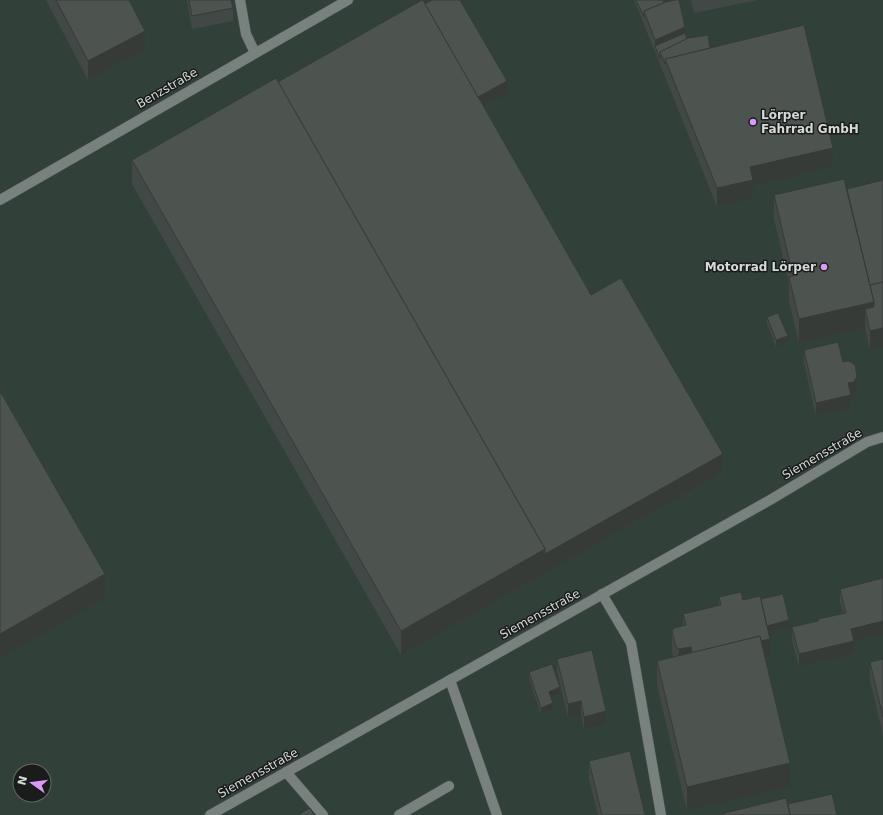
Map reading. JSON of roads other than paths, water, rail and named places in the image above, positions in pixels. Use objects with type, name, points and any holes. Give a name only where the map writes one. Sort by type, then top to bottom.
[{"type":"street","points":[[240,0],[246,34],[255,53]]},
{"type":"street","name":"Benzstraße","points":[[2,195],[348,0]]},
{"type":"street","name":"Siemensstraße","points":[[210,815],[770,500],[867,442],[883,437]]},
{"type":"street","points":[[602,594],[632,642],[661,815]]},
{"type":"street","points":[[450,680],[497,815]]},
{"type":"street","points":[[286,772],[322,815]]},
{"type":"street","points":[[399,815],[449,786]]},
{"type":"place","name":"Lörper Fahrrad GmbH","points":[[753,122]]},
{"type":"place","name":"Motorrad Lörper","points":[[824,267]]}]
